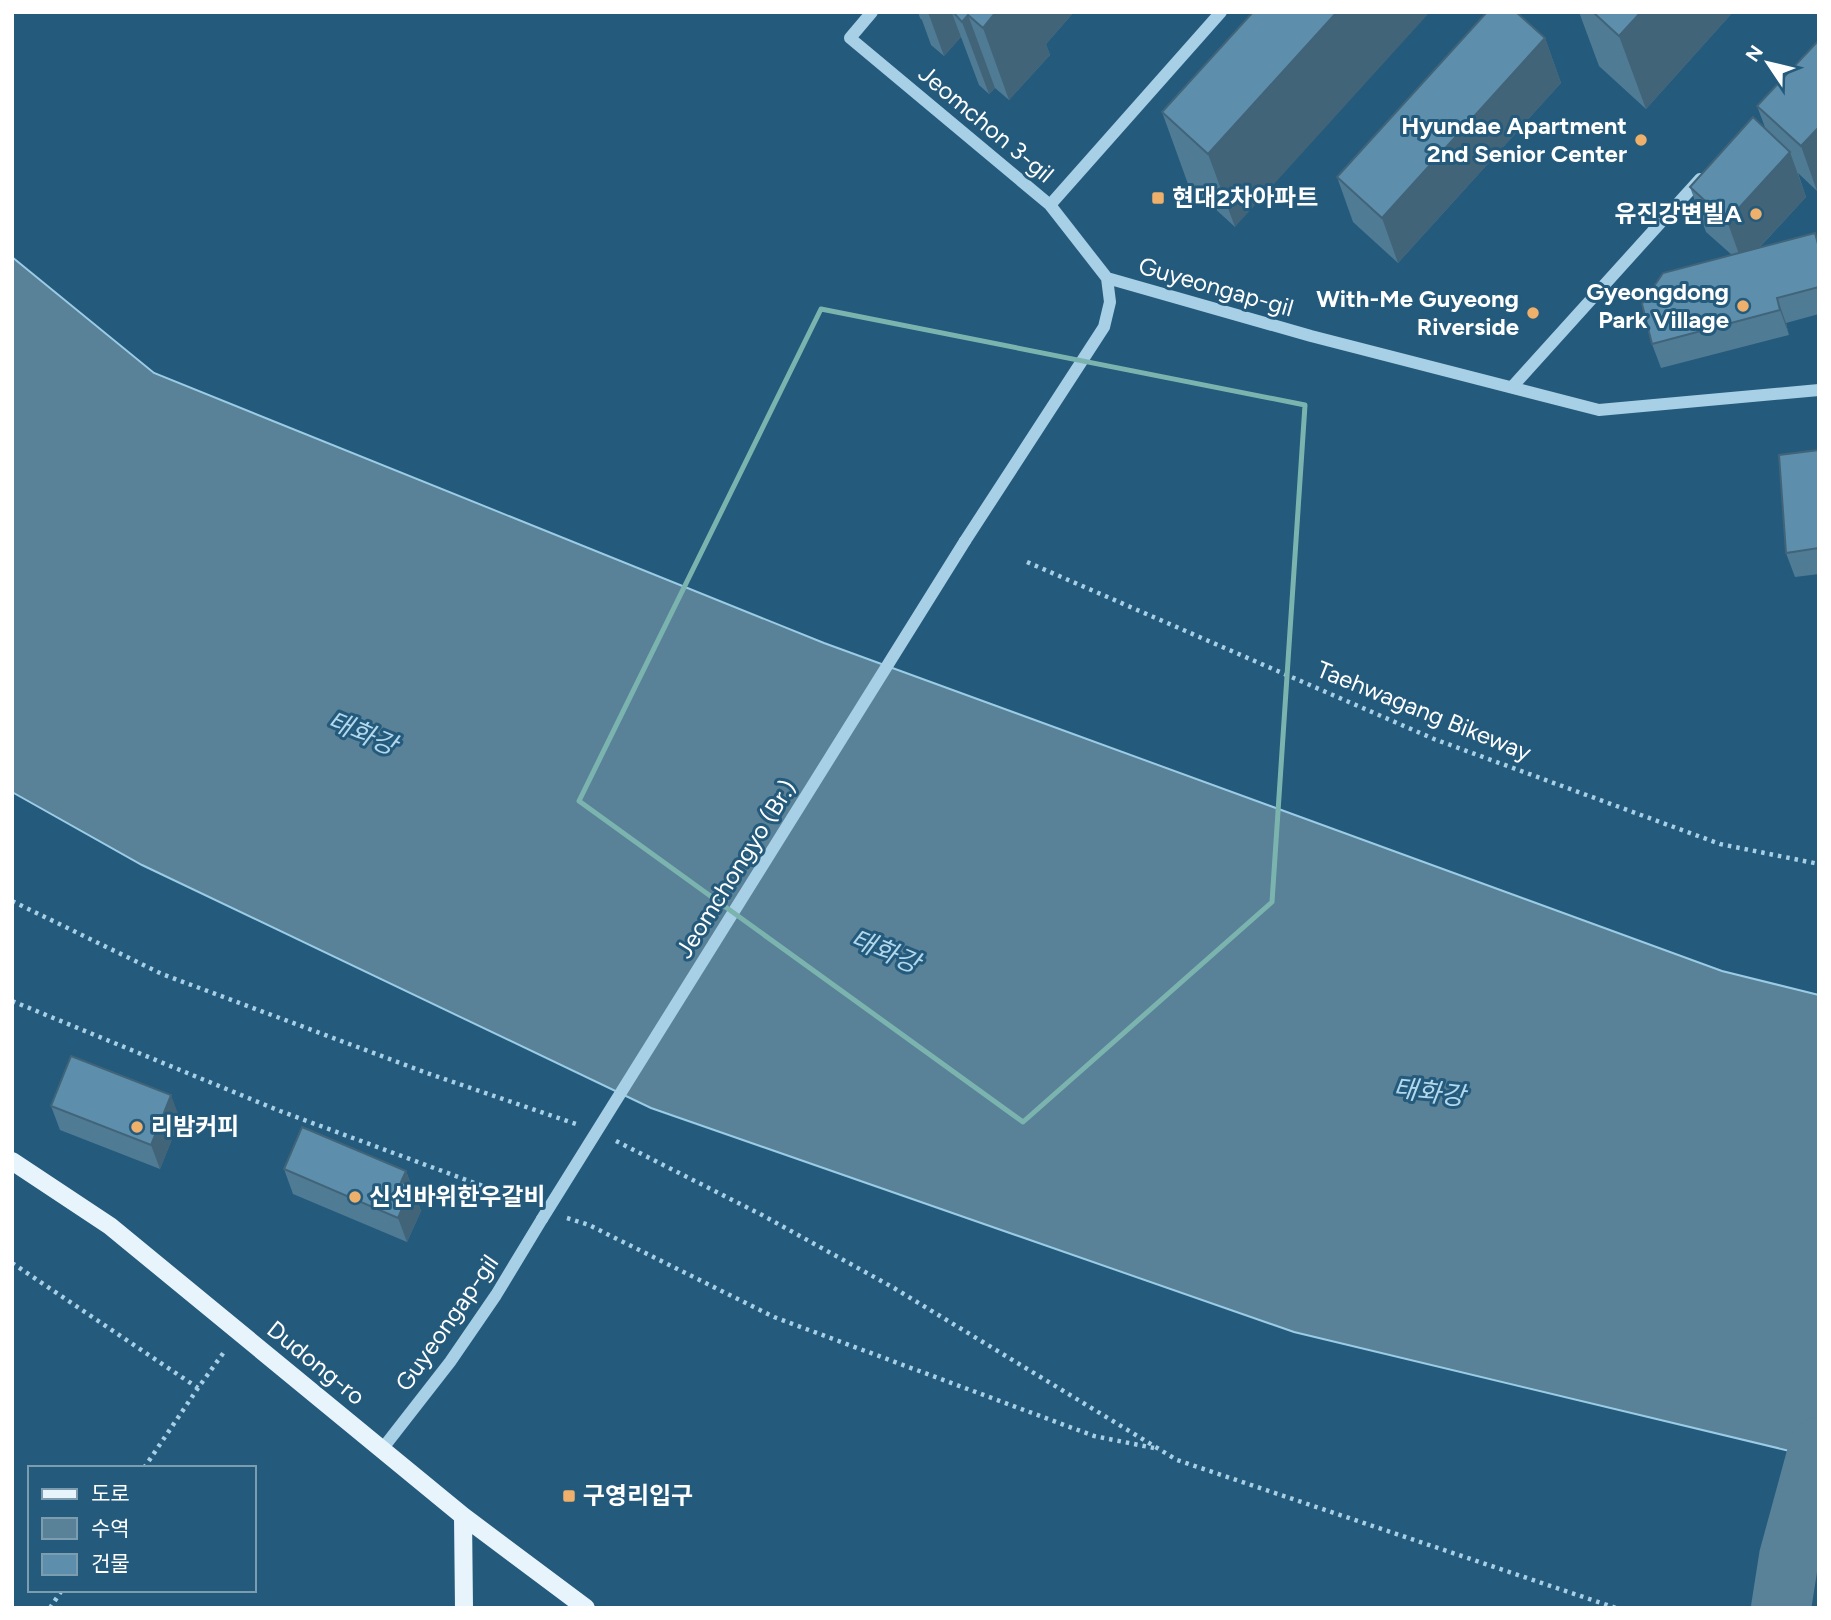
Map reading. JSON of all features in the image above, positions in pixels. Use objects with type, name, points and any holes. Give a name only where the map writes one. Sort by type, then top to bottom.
[{"type":"main road","name":"Dudong-ro","points":[[12,1161],[110,1226],[383,1448],[463,1517],[586,1608]]},
{"type":"main road","points":[[463,1517],[464,1608]]},
{"type":"street","name":"Jeomchon 3-gil","points":[[872,12],[850,38],[1051,205],[1107,278]]},
{"type":"street","points":[[1051,205],[1221,12]]},
{"type":"street","points":[[1512,387],[1711,167]]},
{"type":"street","name":"Guyeongap-gil","points":[[965,541],[1104,327],[1110,302],[1107,278],[1311,336],[1599,410],[1819,390]]},
{"type":"street","name":"Jeomchongyo (Br.)","points":[[542,1219],[965,541]]},
{"type":"street","name":"Guyeongap-gil","points":[[383,1448],[450,1362],[496,1295],[542,1219]]},
{"type":"path","name":"Taehwagang Bikeway","points":[[1027,562],[1434,739],[1720,844],[1819,864]]},
{"type":"path","points":[[12,901],[162,974],[427,1073],[583,1127]]},
{"type":"path","points":[[12,1001],[280,1111],[527,1203]]},
{"type":"path","points":[[608,1137],[762,1215],[894,1288],[1177,1460],[1616,1608]]},
{"type":"path","points":[[564,1216],[774,1317],[1094,1436],[1158,1448]]},
{"type":"path","points":[[12,1263],[198,1388]]},
{"type":"path","points":[[145,1466],[238,1332]]},
{"type":"path","points":[[50,1608],[61,1592]]},
{"type":"highlighted area","points":[[821,309],[1305,405],[1272,902],[1023,1122],[579,801]]},
{"type":"water","name":"태화강","points":[[12,257],[154,373],[824,643],[1722,971],[1819,995],[1819,1458],[1294,1332],[651,1108],[142,865],[12,792]]},
{"type":"building","points":[[953,12],[996,12],[983,28],[968,15],[962,22]]},
{"type":"building","points":[[1253,12],[1337,12],[1208,154],[1162,112]]},
{"type":"building","points":[[1487,12],[1516,12],[1545,38],[1382,218],[1337,177]]},
{"type":"building","points":[[1593,12],[1641,12],[1619,36]]},
{"type":"building","points":[[1819,40],[1819,127],[1801,146],[1757,106]]},
{"type":"building","points":[[1753,117],[1790,152],[1727,221],[1690,187]]},
{"type":"building","points":[[1815,233],[1819,248],[1819,287],[1777,298],[1780,310],[1652,344],[1642,304],[1663,273]]},
{"type":"building","points":[[1819,450],[1819,548],[1786,553],[1779,455]]},
{"type":"building","points":[[71,1056],[171,1095],[151,1145],[51,1106]]},
{"type":"building","points":[[302,1127],[406,1171],[401,1182],[412,1186],[398,1218],[284,1169]]},
{"type":"waterway","points":[[1781,1608],[1789,1557],[1819,1447]]},
{"type":"place","name":"Hyundae Apartment 2nd Senior Center","points":[[1641,140]]},
{"type":"place","name":"현대2차아파트","points":[[1158,198]]},
{"type":"place","name":"유진강변빌A","points":[[1756,214]]},
{"type":"place","name":"Gyeongdong Park Village","points":[[1743,306]]},
{"type":"place","name":"With-Me Guyeong Riverside","points":[[1533,313]]},
{"type":"place","name":"리밤커피","points":[[137,1127]]},
{"type":"place","name":"신선바위한우갈비","points":[[355,1197]]},
{"type":"place","name":"구영리입구","points":[[569,1496]]}]
